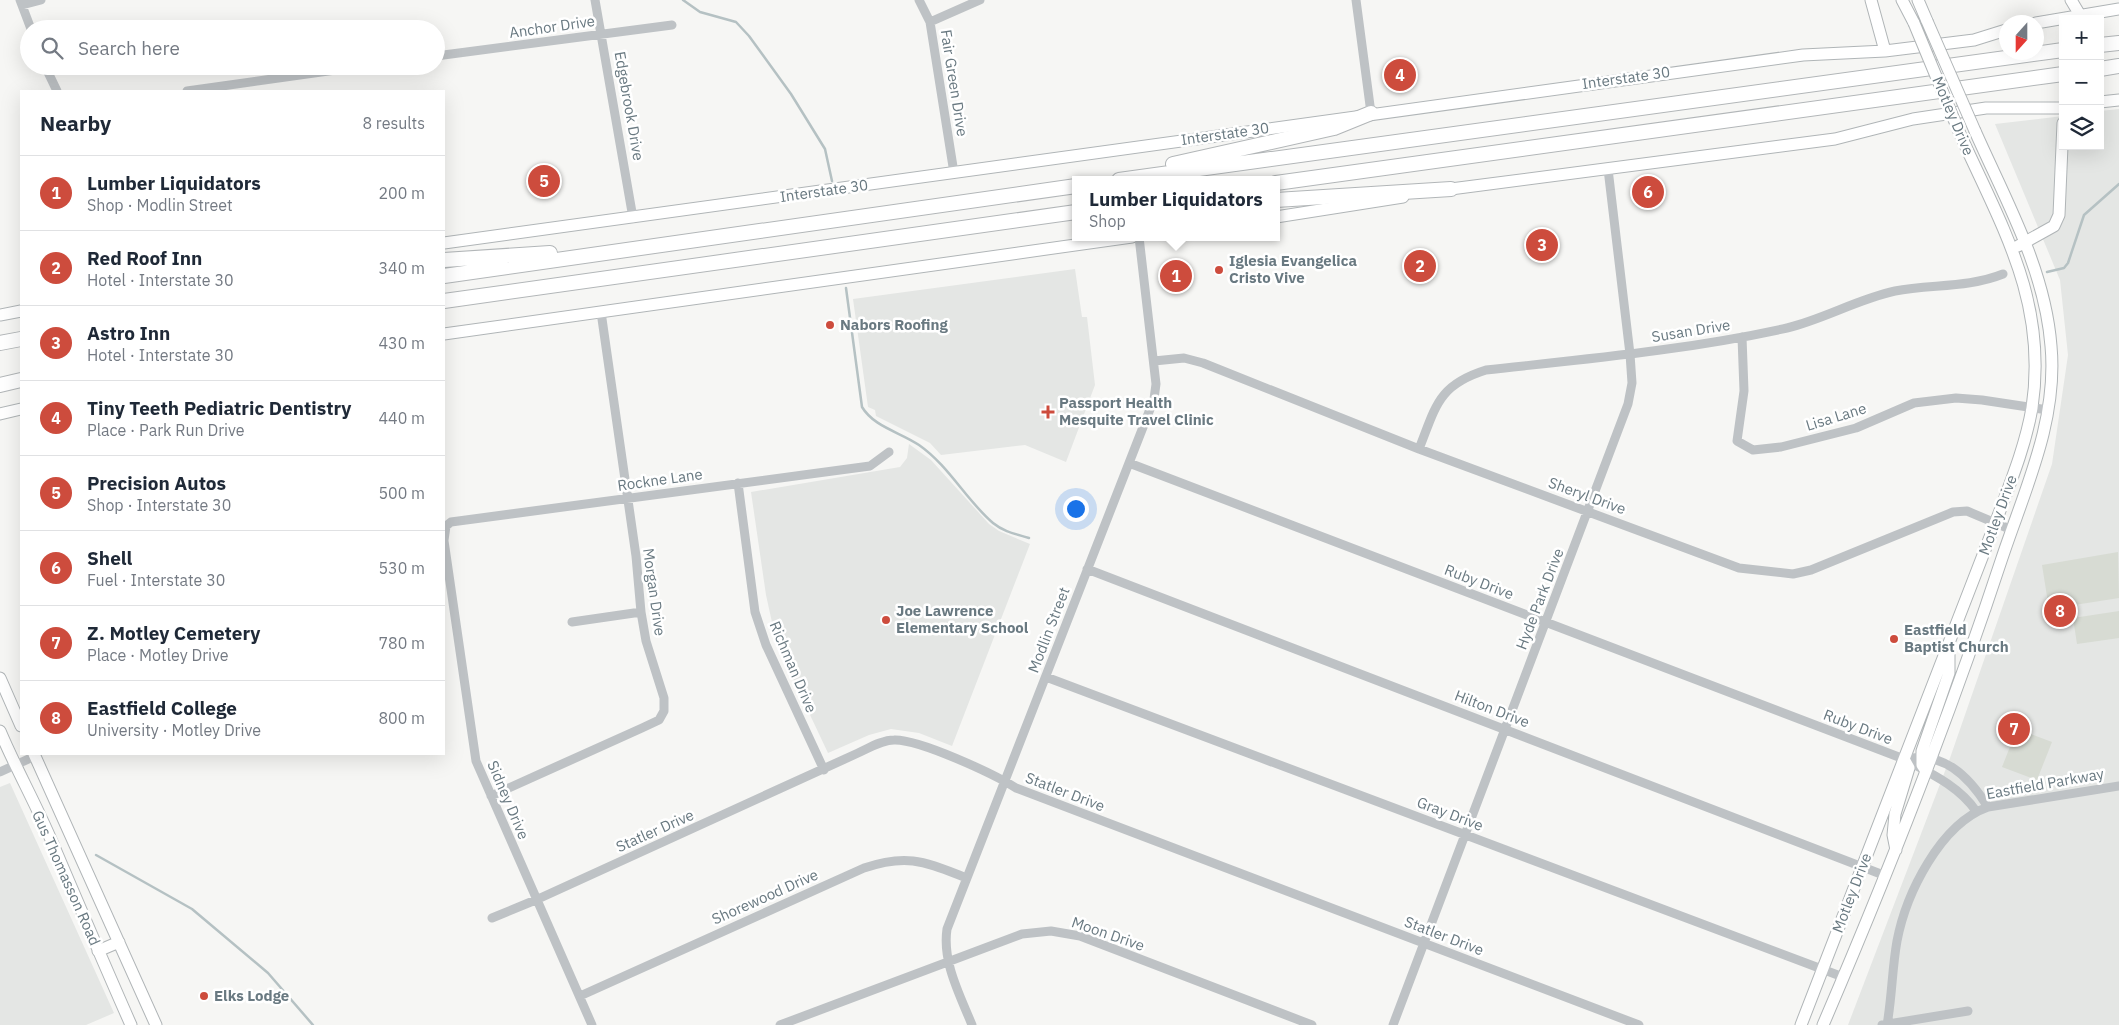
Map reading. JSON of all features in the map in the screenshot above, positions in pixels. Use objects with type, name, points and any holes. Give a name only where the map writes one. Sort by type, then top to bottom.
[{"type":"highway","points":[[2104,44],[2119,42]]},
{"type":"highway","points":[[1148,176],[2059,51]]},
{"type":"highway","points":[[2104,68],[2119,66]]},
{"type":"highway","points":[[1280,182],[2059,75]]},
{"type":"highway","points":[[1124,176],[1334,128],[1371,113]]},
{"type":"highway","points":[[445,276],[1072,187]]},
{"type":"highway","points":[[1280,200],[1451,189]]},
{"type":"highway","points":[[445,301],[1072,213]]},
{"type":"highway","points":[[445,260],[632,249]]},
{"type":"highway","points":[[0,343],[20,339]]},
{"type":"highway","points":[[0,385],[20,380]]},
{"type":"main road","points":[[1871,0],[1885,51]]},
{"type":"main road","name":"Motley Drive","points":[[1801,1025],[1996,524],[2020,452],[2032,407],[2036,352],[2032,315],[2024,280],[2012,248],[1960,134],[1914,23],[1902,0]]},
{"type":"main road","name":"Motley Drive","points":[[1823,1025],[1896,852],[1926,771],[1926,757],[1965,670],[2032,476],[2043,439],[2048,410],[2052,349],[2048,315],[2040,278],[1918,0]]},
{"type":"main road","points":[[2070,0],[2080,15],[2119,9]]},
{"type":"main road","points":[[2044,22],[2059,19]]},
{"type":"main road","name":"Interstate 30","points":[[445,243],[954,173],[1371,113],[1803,55],[1885,51],[1974,40],[1999,32]]},
{"type":"main road","points":[[2104,102],[2119,100]]},
{"type":"main road","points":[[1280,216],[1451,189],[1835,139],[1913,119],[1986,108],[2059,108]]},
{"type":"main road","points":[[2012,248],[2054,226],[2058,215],[2062,150]]},
{"type":"main road","points":[[445,334],[1104,241]]},
{"type":"main road","points":[[0,315],[20,311]]},
{"type":"main road","points":[[0,414],[20,409]]},
{"type":"main road","points":[[1926,757],[1948,673],[1949,646]]},
{"type":"main road","points":[[0,678],[20,724]]},
{"type":"main road","name":"Gus Thomasson Road","points":[[0,731],[14,766],[52,840],[131,1025]]},
{"type":"main road","name":"Gus Thomasson Road","points":[[35,755],[156,1025]]},
{"type":"main road","points":[[1896,852],[1893,835],[1895,814],[1910,768],[1904,759]]},
{"type":"main road","points":[[98,951],[119,942]]},
{"type":"street","points":[[28,20],[21,2],[41,0]]},
{"type":"street","name":"Edgebrook Drive","points":[[595,0],[633,218]]},
{"type":"street","name":"Fair Green Drive","points":[[919,0],[930,22],[954,173]]},
{"type":"street","points":[[930,22],[980,0]]},
{"type":"street","points":[[1356,0],[1371,113]]},
{"type":"street","name":"Anchor Drive","points":[[445,55],[672,25]]},
{"type":"street","points":[[49,75],[57,90]]},
{"type":"street","points":[[194,90],[300,75]]},
{"type":"street","name":"Hyde Park Drive","points":[[1393,1025],[1628,404],[1632,383],[1630,354],[1608,169]]},
{"type":"street","name":"Modlin Street","points":[[972,1025],[948,961],[947,929],[1154,399],[1156,384],[1140,241]]},
{"type":"street","name":"Susan Drive","points":[[1419,449],[1436,405],[1448,389],[1469,375],[1486,370],[1630,354],[1742,336],[1814,320],[1894,292],[1932,286],[1973,284],[2003,274]]},
{"type":"street","name":"Morgan Drive","points":[[491,796],[659,720],[664,711],[664,698],[646,641],[641,612],[636,556],[601,312]]},
{"type":"street","name":"Lisa Lane","points":[[1742,336],[1744,390],[1736,441],[1753,450],[1781,447],[1856,428],[1914,404],[1956,398],[2048,410]]},
{"type":"street","name":"Sheryl Drive","points":[[1154,361],[1184,358],[1203,363],[1419,449],[1739,568],[1793,574],[1811,570],[1953,512],[1967,511],[2012,530]]},
{"type":"street","name":"Rockne Lane","points":[[445,534],[446,526],[451,522],[870,466],[889,452]]},
{"type":"street","name":"Ruby Drive","points":[[1129,463],[1904,759],[1926,771],[1969,801],[1976,811]]},
{"type":"street","name":"Richman Drive","points":[[738,483],[755,612],[766,645],[824,770]]},
{"type":"street","name":"Sidney Drive","points":[[445,548],[476,761],[592,1025]]},
{"type":"street","name":"Hilton Drive","points":[[1087,570],[1886,876]]},
{"type":"street","points":[[572,622],[641,612]]},
{"type":"street","name":"Gray Drive","points":[[1046,677],[1843,977]]},
{"type":"street","name":"Statler Drive","points":[[492,918],[538,899],[878,744],[896,740],[918,744],[995,775],[1016,788],[1639,1025]]},
{"type":"street","points":[[0,772],[35,755]]},
{"type":"street","points":[[1904,759],[1926,757],[1964,775],[1988,807]]},
{"type":"street","name":"Eastfield Parkway","points":[[1886,1025],[1897,941],[1906,906],[1940,846],[1954,827],[1976,811],[1988,807],[2119,786]]},
{"type":"street","name":"Shorewood Drive","points":[[580,996],[864,868],[888,860],[908,859],[926,863],[967,878]]},
{"type":"street","name":"Moon Drive","points":[[780,1025],[1022,934],[1043,931],[1062,932],[1080,936],[1312,1025]]},
{"type":"street","points":[[1886,1025],[1968,1011]]},
{"type":"shaded area","points":[[2119,109],[2119,1025],[1848,1025],[1950,758],[2052,464],[2068,355],[2060,280],[1995,124],[2059,116],[2059,150],[2104,150],[2104,111]]},
{"type":"shaded area","points":[[1075,269],[1082,317],[1087,317],[1095,385],[1066,462],[1025,445],[941,455],[930,443],[876,416],[875,410],[868,407],[853,299]]},
{"type":"shaded area","name":"Joe Lawrence Elementary School","points":[[909,444],[931,460],[989,524],[999,531],[1030,544],[952,746],[919,733],[891,729],[869,735],[828,753],[777,645],[766,595],[751,492],[900,467],[907,458]]},
{"type":"shaded area","points":[[2118,552],[2119,598],[2049,609],[2042,565]]},
{"type":"shaded area","points":[[2119,611],[2119,638],[2077,644],[2073,618]]},
{"type":"shaded area","points":[[2017,729],[2052,742],[2037,780],[2002,767]]},
{"type":"shaded area","points":[[10,783],[114,1013],[86,1025],[0,1025],[0,787]]},
{"type":"waterway","points":[[683,0],[700,12],[736,22],[749,36],[791,94],[825,149],[832,181]]},
{"type":"waterway","points":[[2047,272],[2064,268],[2068,263],[2084,215],[2119,184]]},
{"type":"waterway","points":[[846,288],[862,407],[867,414],[873,420],[912,440],[930,453],[993,523],[1006,531],[1029,538]]},
{"type":"waterway","points":[[96,855],[192,909],[268,973],[313,1025]]},
{"type":"place","name":"Tiny Teeth Pediatric Dentistry","points":[[1400,75]]},
{"type":"place","name":"Precision Autos","points":[[544,181]]},
{"type":"place","name":"Shell","points":[[1648,192]]},
{"type":"place","name":"Astro Inn","points":[[1542,245]]},
{"type":"place","name":"Red Roof Inn","points":[[1420,266]]},
{"type":"place","name":"Iglesia Evangelica Cristo Vive","points":[[1219,270]]},
{"type":"place","name":"Lumber Liquidators","points":[[1176,276]]},
{"type":"place","name":"Nabors Roofing","points":[[830,325]]},
{"type":"place","name":"Passport Health Mesquite Travel Clinic","points":[[1048,412]]},
{"type":"place","name":"Eastfield College","points":[[2060,611]]},
{"type":"place","name":"Joe Lawrence Elementary School","points":[[886,620]]},
{"type":"place","name":"Eastfield Baptist Church","points":[[1894,639]]},
{"type":"place","name":"Z. Motley Cemetery","points":[[2014,729]]},
{"type":"place","name":"Elks Lodge","points":[[204,996]]}]
